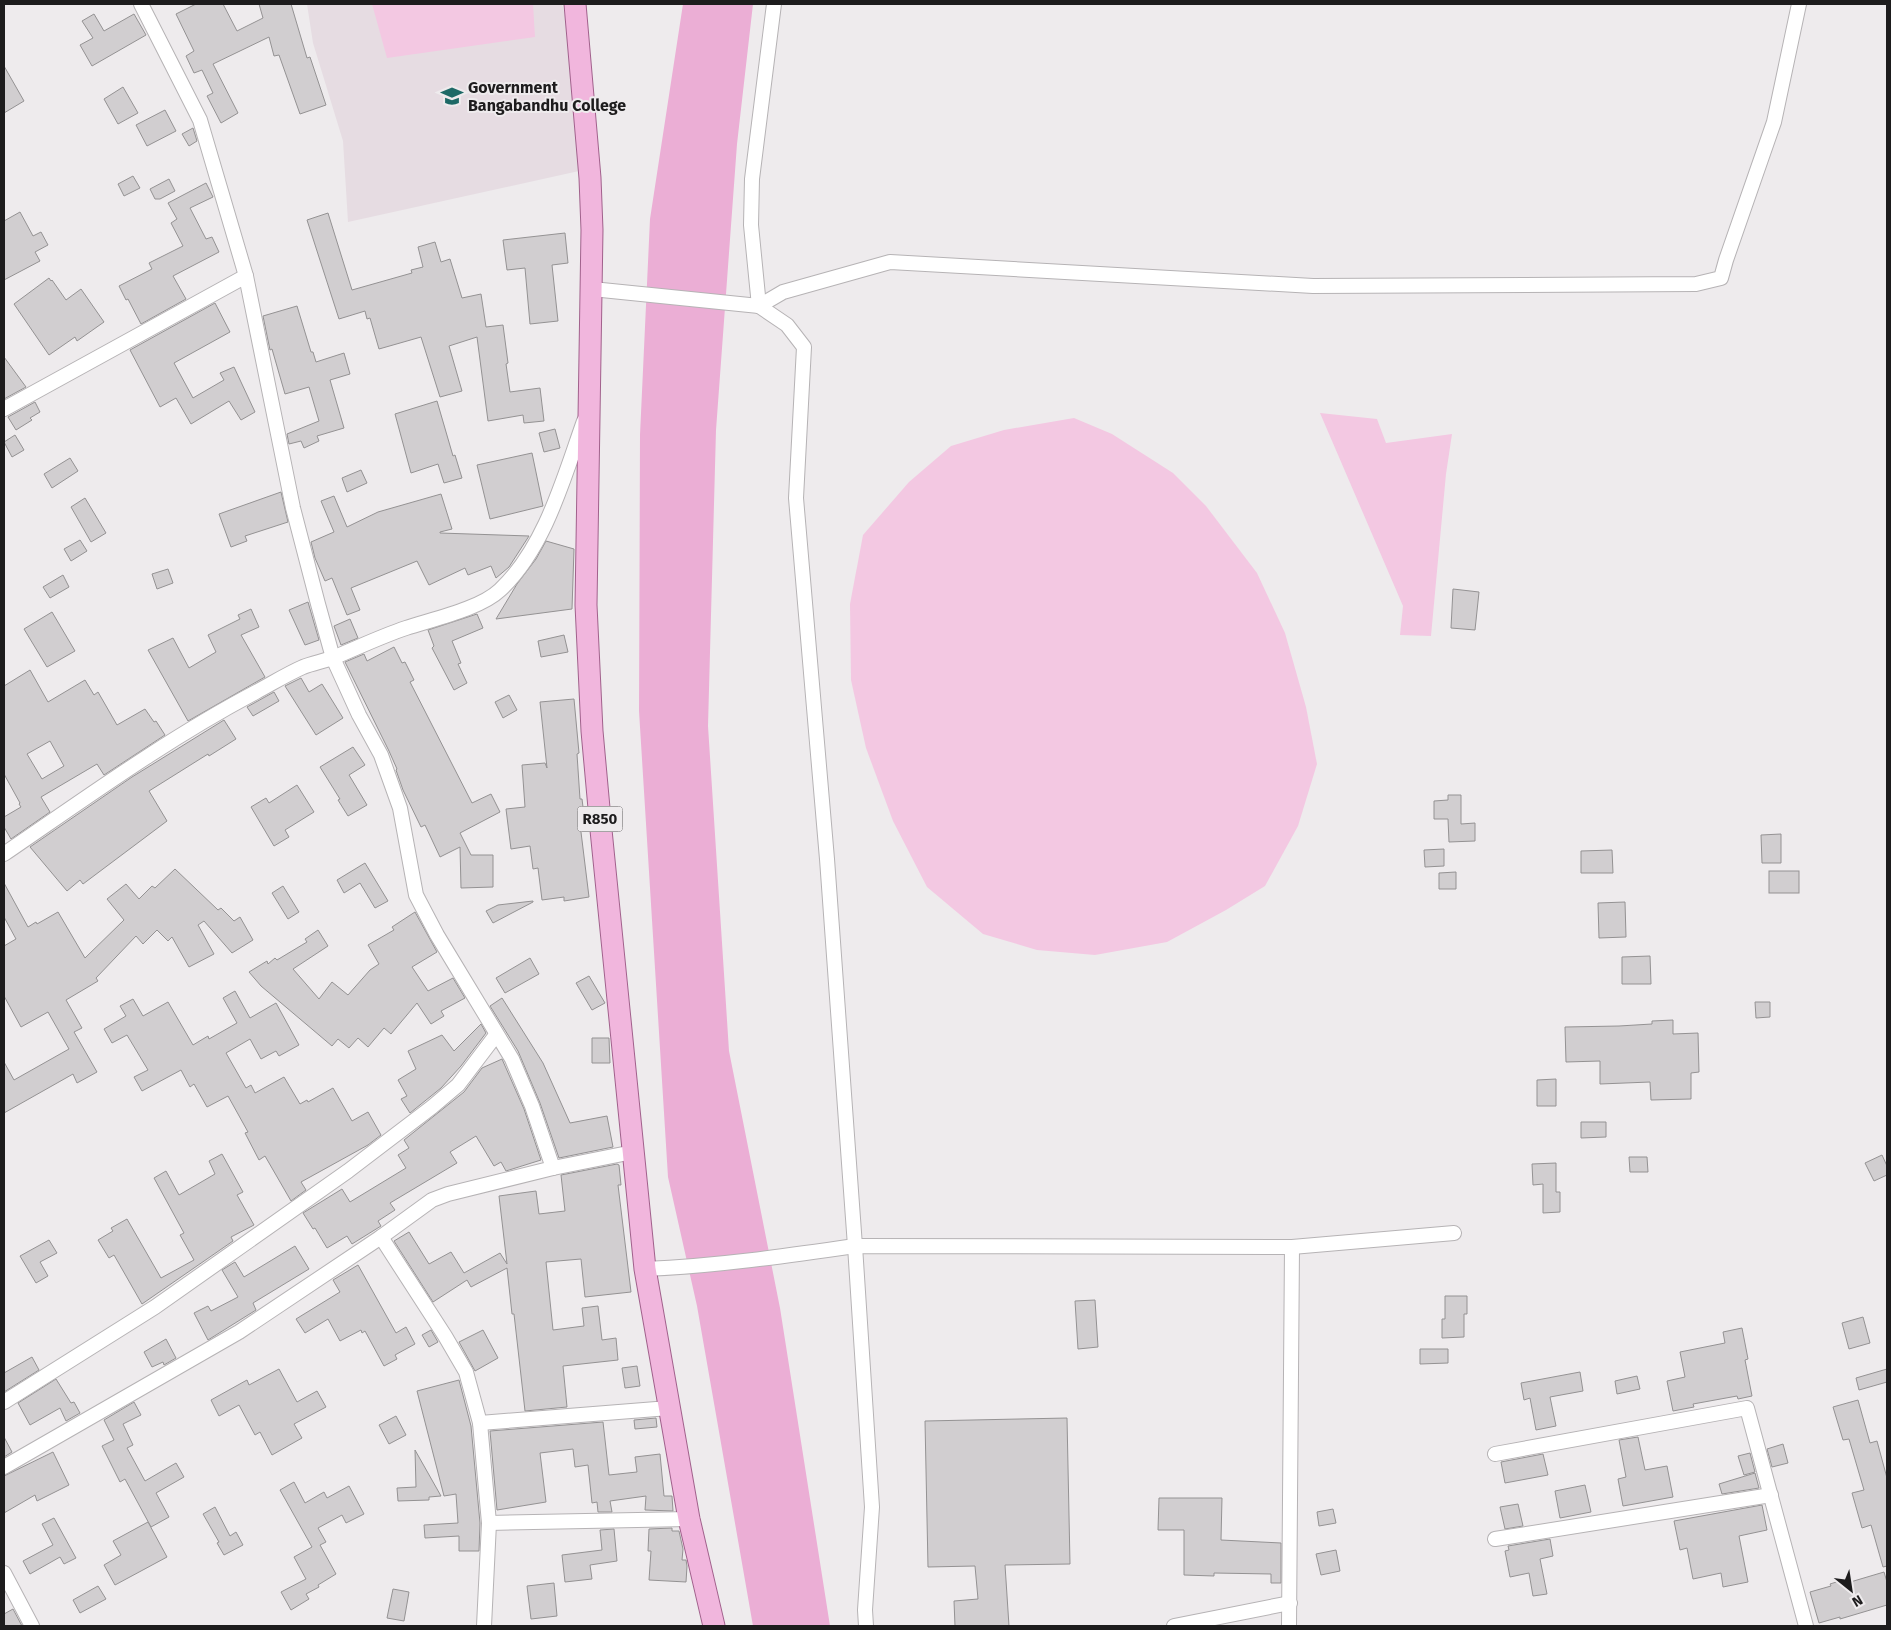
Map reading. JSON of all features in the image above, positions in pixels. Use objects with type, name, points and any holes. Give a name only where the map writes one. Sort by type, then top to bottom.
[{"type":"main road","name":"R850","points":[[575,4],[590,178],[592,289],[588,409],[586,605],[592,721],[604,871],[645,1269],[689,1519],[714,1626]]},
{"type":"street","points":[[141,4],[200,120],[246,276],[293,508],[333,658],[359,715],[381,755],[400,808],[416,895],[496,1035],[512,1059],[529,1098],[553,1168]]},
{"type":"street","points":[[752,306],[752,179],[774,4]]},
{"type":"street","points":[[752,306],[783,292],[890,262],[1313,286],[1696,284],[1721,278],[1774,122],[1799,4]]},
{"type":"street","points":[[4,409],[246,276]]},
{"type":"street","points":[[592,289],[752,306],[787,325],[804,347],[796,498],[827,859],[856,1246],[872,1507],[865,1610],[866,1626]]},
{"type":"street","points":[[4,854],[116,777],[216,713],[304,667],[333,658],[403,629],[480,603],[499,591],[513,577],[542,530],[562,484],[588,409]]},
{"type":"street","points":[[4,1402],[155,1307],[348,1171],[458,1085],[496,1035]]},
{"type":"street","points":[[4,1467],[239,1332],[381,1237],[432,1200],[448,1194],[553,1168],[633,1152]]},
{"type":"street","points":[[645,1269],[784,1256],[856,1246],[1292,1246],[1454,1233]]},
{"type":"street","points":[[381,1237],[466,1372],[480,1423],[489,1523],[484,1626]]},
{"type":"street","points":[[1289,1626],[1292,1246]]},
{"type":"street","points":[[480,1423],[669,1408]]},
{"type":"street","points":[[1495,1454],[1747,1408],[1806,1626]]},
{"type":"street","points":[[1495,1539],[1771,1495]]},
{"type":"street","points":[[489,1523],[689,1519]]},
{"type":"street","points":[[4,1572],[32,1626]]},
{"type":"street","points":[[1174,1626],[1204,1624],[1290,1603]]},
{"type":"shaded area","name":"Government Bangabandhu College","points":[[307,4],[562,4],[574,50],[579,171],[348,222],[343,141],[313,43]]},
{"type":"shaded area","points":[[372,4],[533,4],[535,37],[387,58]]},
{"type":"shaded area","points":[[683,4],[753,4],[737,144],[716,430],[708,726],[729,1051],[780,1308],[830,1626],[753,1626],[697,1306],[668,1177],[639,711],[640,435],[650,219]]},
{"type":"shaded area","points":[[1320,413],[1377,419],[1386,443],[1452,434],[1446,474],[1431,636],[1400,635],[1403,606]]},
{"type":"shaded area","points":[[1074,418],[1112,434],[1173,473],[1206,506],[1257,573],[1285,633],[1306,707],[1317,764],[1298,826],[1265,886],[1167,942],[1095,955],[1037,950],[983,934],[927,887],[893,821],[866,748],[851,680],[850,604],[863,535],[909,482],[951,446],[1004,430]]},
{"type":"building","points":[[196,4],[223,4],[237,31],[263,18],[259,4],[291,4],[307,58],[310,57],[326,105],[300,114],[279,55],[274,56],[269,37],[213,64],[238,113],[221,123],[207,96],[213,93],[202,70],[194,73],[186,56],[194,51],[176,14]]},
{"type":"building","points":[[94,14],[104,31],[134,14],[146,35],[92,66],[80,45],[93,38],[82,21]]},
{"type":"building","points":[[4,66],[24,101],[4,113]]},
{"type":"building","points":[[123,87],[138,113],[118,124],[104,99]]},
{"type":"building","points":[[165,110],[176,131],[147,146],[136,125]]},
{"type":"building","points":[[193,128],[197,141],[189,146],[182,134]]},
{"type":"building","points":[[133,176],[140,188],[124,196],[118,184]]},
{"type":"building","points":[[169,179],[175,191],[160,199],[155,199],[150,189]]},
{"type":"building","points":[[206,183],[213,197],[190,208],[206,239],[212,237],[219,252],[173,276],[186,299],[141,324],[119,286],[152,269],[149,263],[183,246],[171,223],[177,219],[168,203]]},
{"type":"building","points":[[20,212],[33,236],[41,232],[48,245],[35,252],[40,261],[4,280],[4,221]]},
{"type":"building","points":[[328,213],[352,290],[412,273],[411,270],[423,267],[418,247],[435,242],[441,262],[450,259],[462,298],[481,294],[486,327],[503,325],[510,392],[540,388],[544,421],[524,423],[523,415],[488,421],[477,337],[449,346],[462,391],[440,397],[421,337],[379,349],[370,318],[367,319],[365,311],[339,319],[307,220]]},
{"type":"building","points":[[565,233],[568,263],[552,265],[558,321],[530,324],[525,268],[507,270],[503,240]]},
{"type":"building","points":[[49,278],[66,300],[81,289],[104,322],[77,341],[75,337],[49,355],[14,304]]},
{"type":"building","points":[[215,303],[230,332],[174,363],[193,398],[224,380],[220,373],[234,367],[255,412],[241,420],[229,401],[191,424],[176,398],[160,407],[130,350]]},
{"type":"building","points":[[297,306],[311,352],[313,352],[316,362],[344,353],[350,374],[330,380],[344,428],[317,436],[319,441],[304,448],[301,441],[289,444],[287,434],[319,421],[309,387],[285,394],[272,349],[270,350],[263,316]]},
{"type":"building","points":[[4,357],[26,387],[4,399]]},
{"type":"building","points":[[437,401],[453,456],[455,455],[462,478],[444,483],[438,464],[411,473],[395,414]]},
{"type":"building","points":[[35,402],[40,412],[30,418],[32,420],[16,430],[8,417]]},
{"type":"building","points":[[555,429],[560,448],[544,452],[539,433]]},
{"type":"building","points":[[15,435],[24,450],[12,457],[4,442]]},
{"type":"building","points":[[532,453],[543,506],[490,519],[477,465]]},
{"type":"building","points":[[70,458],[78,471],[52,488],[44,474]]},
{"type":"building","points":[[361,470],[367,483],[347,492],[342,478]]},
{"type":"building","points":[[281,492],[288,522],[245,536],[247,541],[231,547],[219,514]]},
{"type":"building","points":[[441,494],[452,529],[440,533],[529,536],[509,567],[496,578],[491,566],[468,575],[465,568],[429,585],[417,561],[351,588],[360,610],[347,615],[332,578],[325,581],[315,558],[311,542],[334,532],[321,501],[334,496],[347,527],[378,512]]},
{"type":"building","points":[[85,498],[106,533],[91,542],[71,507]]},
{"type":"building","points":[[80,540],[87,551],[71,561],[64,549]]},
{"type":"building","points":[[546,541],[574,549],[572,609],[496,619],[517,584],[536,559]]},
{"type":"building","points":[[168,569],[173,583],[157,589],[152,574]]},
{"type":"building","points":[[63,575],[69,587],[50,598],[43,587]]},
{"type":"building","points":[[1453,589],[1479,592],[1475,630],[1451,628]]},
{"type":"building","points":[[308,602],[319,640],[305,645],[289,610]]},
{"type":"building","points":[[251,609],[259,627],[241,635],[265,677],[188,721],[148,650],[173,638],[189,668],[216,652],[208,635],[240,619],[238,615]]},
{"type":"building","points":[[52,612],[75,651],[47,667],[24,629]]},
{"type":"building","points":[[477,614],[483,628],[452,641],[461,663],[458,664],[467,683],[454,690],[432,648],[434,646],[428,630]]},
{"type":"building","points":[[350,619],[358,638],[341,645],[334,626]]},
{"type":"building","points":[[564,635],[568,652],[541,657],[538,641]]},
{"type":"building","points":[[394,647],[402,663],[405,662],[414,680],[410,682],[472,803],[491,794],[500,812],[460,833],[471,855],[493,855],[493,887],[461,888],[460,847],[440,857],[425,825],[421,827],[403,790],[389,751],[345,662],[364,654],[367,661]]},
{"type":"building","points":[[30,670],[48,702],[85,680],[94,695],[98,692],[117,725],[145,709],[165,735],[104,775],[97,764],[41,797],[50,812],[11,839],[4,827],[4,817],[21,807],[4,774],[4,686]],"holes":[[[50,741],[64,766],[42,779],[27,754]]]},
{"type":"building","points":[[301,678],[309,692],[322,684],[343,718],[316,735],[285,686]]},
{"type":"building","points":[[274,692],[279,701],[253,716],[247,707]]},
{"type":"building","points":[[509,695],[517,710],[503,718],[495,702]]},
{"type":"building","points":[[574,699],[579,753],[577,754],[580,799],[582,799],[585,823],[580,824],[589,897],[564,901],[564,897],[542,900],[538,868],[533,869],[530,846],[511,849],[506,809],[525,807],[522,765],[545,763],[547,768],[540,702]]},
{"type":"building","points":[[224,720],[236,739],[149,791],[167,821],[83,884],[80,880],[67,891],[30,847],[132,777]]},
{"type":"building","points":[[353,747],[365,765],[349,775],[367,805],[348,816],[320,767]]},
{"type":"building","points":[[297,785],[314,812],[285,830],[289,837],[274,846],[251,807],[266,798],[269,803]]},
{"type":"building","points":[[1448,795],[1461,795],[1461,824],[1475,823],[1475,841],[1449,842],[1448,819],[1434,819],[1434,801],[1448,800]]},
{"type":"building","points":[[1781,834],[1781,863],[1762,863],[1761,835]]},
{"type":"building","points":[[1444,849],[1444,866],[1425,867],[1424,850]]},
{"type":"building","points":[[1612,850],[1613,873],[1581,873],[1581,851]]},
{"type":"building","points":[[365,863],[388,901],[375,908],[360,883],[344,893],[337,880]]},
{"type":"building","points":[[175,869],[218,910],[221,908],[234,921],[240,917],[253,940],[232,953],[204,921],[198,925],[214,954],[189,967],[172,937],[168,941],[157,930],[143,944],[136,936],[96,978],[98,981],[66,1000],[82,1028],[74,1032],[97,1072],[77,1083],[73,1074],[4,1113],[4,1062],[14,1080],[69,1049],[48,1012],[21,1027],[4,996],[4,946],[16,939],[4,917],[4,883],[28,927],[58,912],[85,958],[124,920],[107,899],[126,884],[139,899],[152,886],[155,888]]},
{"type":"building","points":[[1769,871],[1799,871],[1799,893],[1769,893]]},
{"type":"building","points":[[1456,872],[1456,889],[1439,889],[1439,873]]},
{"type":"building","points":[[283,886],[299,912],[288,919],[272,893]]},
{"type":"building","points":[[533,901],[493,923],[486,911],[498,905]]},
{"type":"building","points":[[1625,902],[1626,937],[1599,938],[1598,903]]},
{"type":"building","points":[[415,912],[437,952],[412,967],[428,991],[453,978],[465,998],[441,1011],[444,1016],[431,1024],[417,1003],[391,1034],[384,1028],[368,1047],[358,1038],[349,1048],[338,1039],[332,1046],[261,986],[249,972],[267,961],[268,964],[275,958],[277,960],[307,942],[305,939],[318,930],[328,946],[293,969],[319,999],[332,982],[348,995],[370,970],[379,964],[368,945],[394,930],[392,927]]},
{"type":"building","points":[[1650,956],[1651,984],[1622,984],[1622,957]]},
{"type":"building","points":[[530,958],[539,974],[505,993],[496,978]]},
{"type":"building","points":[[589,976],[605,1003],[592,1010],[576,983]]},
{"type":"building","points":[[235,991],[250,1018],[276,1003],[299,1045],[279,1056],[276,1051],[261,1059],[250,1039],[226,1053],[246,1088],[251,1085],[255,1093],[284,1077],[300,1104],[307,1100],[308,1102],[333,1088],[352,1121],[368,1112],[381,1135],[368,1145],[301,1182],[306,1190],[291,1201],[265,1156],[259,1160],[245,1133],[248,1132],[228,1096],[207,1107],[194,1084],[190,1087],[181,1070],[142,1091],[134,1077],[148,1070],[127,1035],[112,1043],[104,1029],[126,1016],[120,1006],[133,999],[143,1016],[168,1002],[193,1045],[208,1036],[209,1039],[237,1023],[223,998]]},
{"type":"building","points":[[502,998],[543,1063],[570,1123],[607,1116],[613,1147],[559,1158],[540,1103],[518,1051],[490,1006]]},
{"type":"building","points":[[1755,1002],[1770,1002],[1770,1017],[1756,1018]]},
{"type":"building","points":[[1673,1020],[1673,1034],[1698,1033],[1699,1072],[1691,1073],[1691,1099],[1651,1100],[1650,1082],[1600,1084],[1600,1061],[1566,1062],[1565,1027],[1652,1024],[1652,1021]]},
{"type":"building","points":[[481,1024],[486,1033],[461,1066],[441,1088],[410,1113],[401,1099],[407,1096],[398,1080],[416,1069],[408,1051],[442,1035],[454,1051]]},
{"type":"building","points":[[592,1038],[609,1038],[610,1063],[592,1063]]},
{"type":"building","points":[[502,1059],[524,1109],[541,1160],[506,1171],[501,1162],[494,1166],[476,1136],[450,1152],[457,1163],[390,1203],[395,1210],[378,1221],[381,1226],[352,1244],[347,1236],[327,1248],[303,1213],[342,1189],[350,1202],[406,1168],[398,1155],[409,1148],[404,1140],[464,1092],[482,1068]]},
{"type":"building","points":[[1556,1079],[1556,1106],[1537,1106],[1537,1080]]},
{"type":"building","points":[[1581,1122],[1606,1122],[1606,1137],[1581,1138]]},
{"type":"building","points":[[222,1154],[243,1192],[237,1195],[254,1225],[231,1237],[233,1241],[142,1304],[114,1255],[109,1258],[98,1240],[113,1231],[111,1228],[127,1219],[161,1278],[194,1260],[180,1235],[184,1233],[154,1178],[166,1171],[179,1195],[215,1174],[209,1161]]},
{"type":"building","points":[[1882,1155],[1887,1166],[1887,1175],[1874,1181],[1865,1163]]},
{"type":"building","points":[[1629,1157],[1647,1157],[1648,1172],[1630,1172]]},
{"type":"building","points":[[1556,1163],[1556,1192],[1560,1192],[1560,1212],[1543,1213],[1543,1184],[1533,1185],[1532,1164]]},
{"type":"building","points":[[619,1165],[621,1185],[618,1185],[631,1292],[585,1297],[581,1259],[546,1262],[553,1330],[584,1326],[582,1308],[598,1306],[602,1340],[616,1338],[618,1360],[563,1366],[567,1407],[525,1411],[507,1268],[471,1287],[467,1280],[433,1302],[394,1241],[409,1232],[429,1264],[451,1252],[464,1273],[500,1253],[507,1264],[499,1196],[536,1191],[539,1214],[565,1211],[561,1175]]},
{"type":"building","points":[[49,1240],[57,1253],[40,1262],[48,1276],[36,1283],[20,1256]]},
{"type":"building","points":[[295,1246],[309,1269],[253,1303],[256,1310],[208,1340],[194,1313],[208,1306],[211,1311],[238,1297],[222,1270],[235,1262],[244,1277]]},
{"type":"building","points":[[358,1265],[396,1333],[406,1327],[415,1344],[395,1355],[397,1359],[384,1366],[365,1331],[362,1333],[361,1330],[340,1341],[328,1319],[305,1333],[296,1319],[340,1292],[333,1280]]},
{"type":"building","points":[[1445,1296],[1467,1296],[1467,1314],[1464,1314],[1464,1337],[1442,1338],[1442,1319],[1445,1319]]},
{"type":"building","points":[[1095,1300],[1098,1347],[1078,1349],[1075,1301]]},
{"type":"building","points":[[1863,1317],[1870,1343],[1849,1349],[1842,1323]]},
{"type":"building","points":[[1742,1328],[1748,1359],[1745,1360],[1752,1396],[1738,1399],[1737,1396],[1693,1404],[1694,1407],[1673,1411],[1667,1381],[1685,1377],[1680,1352],[1725,1343],[1723,1332]]},
{"type":"building","points":[[431,1330],[438,1342],[429,1347],[422,1335]]},
{"type":"building","points":[[483,1330],[498,1358],[475,1371],[459,1342]]},
{"type":"building","points":[[166,1339],[176,1358],[164,1365],[163,1362],[152,1367],[144,1352]]},
{"type":"building","points":[[1420,1349],[1448,1349],[1448,1363],[1420,1364]]},
{"type":"building","points":[[32,1357],[39,1370],[4,1392],[4,1373]]},
{"type":"building","points":[[637,1366],[640,1386],[625,1388],[622,1368]]},
{"type":"building","points":[[279,1369],[297,1402],[317,1391],[326,1407],[294,1424],[302,1438],[272,1455],[260,1432],[255,1435],[239,1405],[219,1416],[211,1400],[247,1380],[249,1385]]},
{"type":"building","points":[[1887,1369],[1887,1382],[1859,1390],[1856,1378]]},
{"type":"building","points":[[1580,1372],[1583,1391],[1550,1397],[1556,1426],[1536,1430],[1530,1398],[1524,1400],[1521,1383]]},
{"type":"building","points":[[1637,1376],[1640,1389],[1617,1394],[1615,1381]]},
{"type":"building","points":[[56,1379],[71,1403],[74,1402],[80,1413],[66,1421],[60,1408],[30,1425],[18,1403]]},
{"type":"building","points":[[459,1380],[471,1426],[480,1523],[479,1551],[459,1551],[459,1536],[425,1538],[424,1525],[458,1523],[456,1494],[444,1496],[417,1391]]},
{"type":"building","points":[[1858,1400],[1870,1443],[1877,1441],[1887,1478],[1887,1566],[1883,1567],[1871,1525],[1862,1528],[1852,1493],[1864,1490],[1849,1439],[1843,1440],[1833,1407]]},
{"type":"building","points":[[134,1402],[141,1415],[123,1424],[133,1445],[127,1448],[145,1481],[176,1463],[184,1477],[156,1493],[169,1517],[151,1527],[125,1479],[120,1482],[102,1446],[114,1440],[104,1420]]},
{"type":"building","points":[[396,1416],[406,1435],[389,1444],[379,1425]]},
{"type":"building","points":[[656,1418],[657,1427],[635,1429],[634,1420]]},
{"type":"building","points":[[1067,1418],[1070,1564],[1005,1565],[1009,1626],[955,1626],[954,1601],[978,1599],[975,1566],[928,1567],[925,1421]]},
{"type":"building","points":[[603,1422],[609,1475],[637,1472],[635,1457],[660,1454],[664,1496],[672,1496],[673,1511],[645,1510],[646,1496],[610,1501],[612,1512],[598,1512],[597,1502],[592,1503],[588,1465],[575,1467],[573,1449],[540,1453],[546,1502],[497,1510],[490,1431]]},
{"type":"building","points":[[4,1437],[12,1452],[4,1457]]},
{"type":"building","points":[[1638,1437],[1645,1470],[1667,1466],[1673,1497],[1623,1506],[1618,1479],[1626,1477],[1619,1440]]},
{"type":"building","points":[[1783,1444],[1788,1463],[1772,1467],[1767,1449]]},
{"type":"building","points":[[415,1450],[441,1496],[429,1497],[429,1500],[398,1501],[397,1488],[416,1487]]},
{"type":"building","points":[[53,1452],[69,1485],[37,1501],[35,1495],[4,1513],[4,1476]]},
{"type":"building","points":[[1750,1453],[1755,1472],[1744,1475],[1738,1456]]},
{"type":"building","points":[[1543,1454],[1548,1475],[1505,1483],[1501,1462]]},
{"type":"building","points":[[1755,1473],[1759,1488],[1722,1494],[1719,1484]]},
{"type":"building","points":[[294,1482],[305,1503],[324,1492],[327,1498],[349,1486],[364,1514],[346,1523],[342,1515],[318,1528],[326,1542],[320,1545],[336,1574],[306,1594],[309,1599],[291,1610],[281,1592],[306,1579],[294,1557],[312,1547],[280,1490]]},
{"type":"building","points":[[1585,1485],[1591,1512],[1560,1518],[1555,1491]]},
{"type":"building","points":[[1159,1498],[1222,1498],[1221,1540],[1281,1543],[1281,1583],[1271,1583],[1271,1574],[1214,1573],[1214,1576],[1184,1575],[1184,1530],[1158,1530]]},
{"type":"building","points":[[1518,1504],[1523,1526],[1505,1529],[1500,1507]]},
{"type":"building","points":[[1762,1505],[1767,1530],[1739,1536],[1748,1582],[1723,1587],[1721,1573],[1693,1579],[1687,1548],[1680,1550],[1674,1521]]},
{"type":"building","points":[[215,1507],[230,1536],[236,1532],[243,1545],[224,1555],[203,1514]]},
{"type":"building","points":[[1333,1509],[1336,1523],[1319,1526],[1317,1512]]},
{"type":"building","points":[[54,1518],[76,1558],[64,1564],[60,1557],[30,1574],[23,1561],[53,1545],[42,1524]]},
{"type":"building","points":[[148,1522],[167,1557],[115,1585],[104,1565],[121,1555],[113,1541]]},
{"type":"building","points":[[672,1528],[672,1531],[679,1531],[683,1549],[682,1560],[686,1560],[687,1566],[686,1582],[649,1580],[651,1551],[648,1551],[649,1529]]},
{"type":"building","points":[[614,1529],[617,1561],[590,1565],[592,1579],[565,1582],[562,1555],[602,1550],[600,1530]]},
{"type":"building","points":[[1550,1539],[1553,1556],[1540,1559],[1547,1594],[1533,1596],[1529,1573],[1510,1577],[1505,1551],[1509,1550],[1508,1546]]},
{"type":"building","points":[[1336,1550],[1340,1571],[1321,1575],[1316,1554]]},
{"type":"building","points":[[1884,1572],[1887,1582],[1887,1605],[1840,1619],[1840,1617],[1819,1623],[1810,1592],[1846,1579],[1847,1583]]},
{"type":"building","points":[[554,1583],[557,1616],[531,1619],[527,1586]]},
{"type":"building","points":[[98,1586],[106,1599],[80,1613],[73,1600]]},
{"type":"building","points":[[393,1589],[409,1592],[404,1621],[387,1618]]},
{"type":"building","points":[[13,1609],[22,1626],[4,1626],[4,1614]]},
{"type":"place","name":"Government Bangabandhu College","points":[[452,96]]}]
